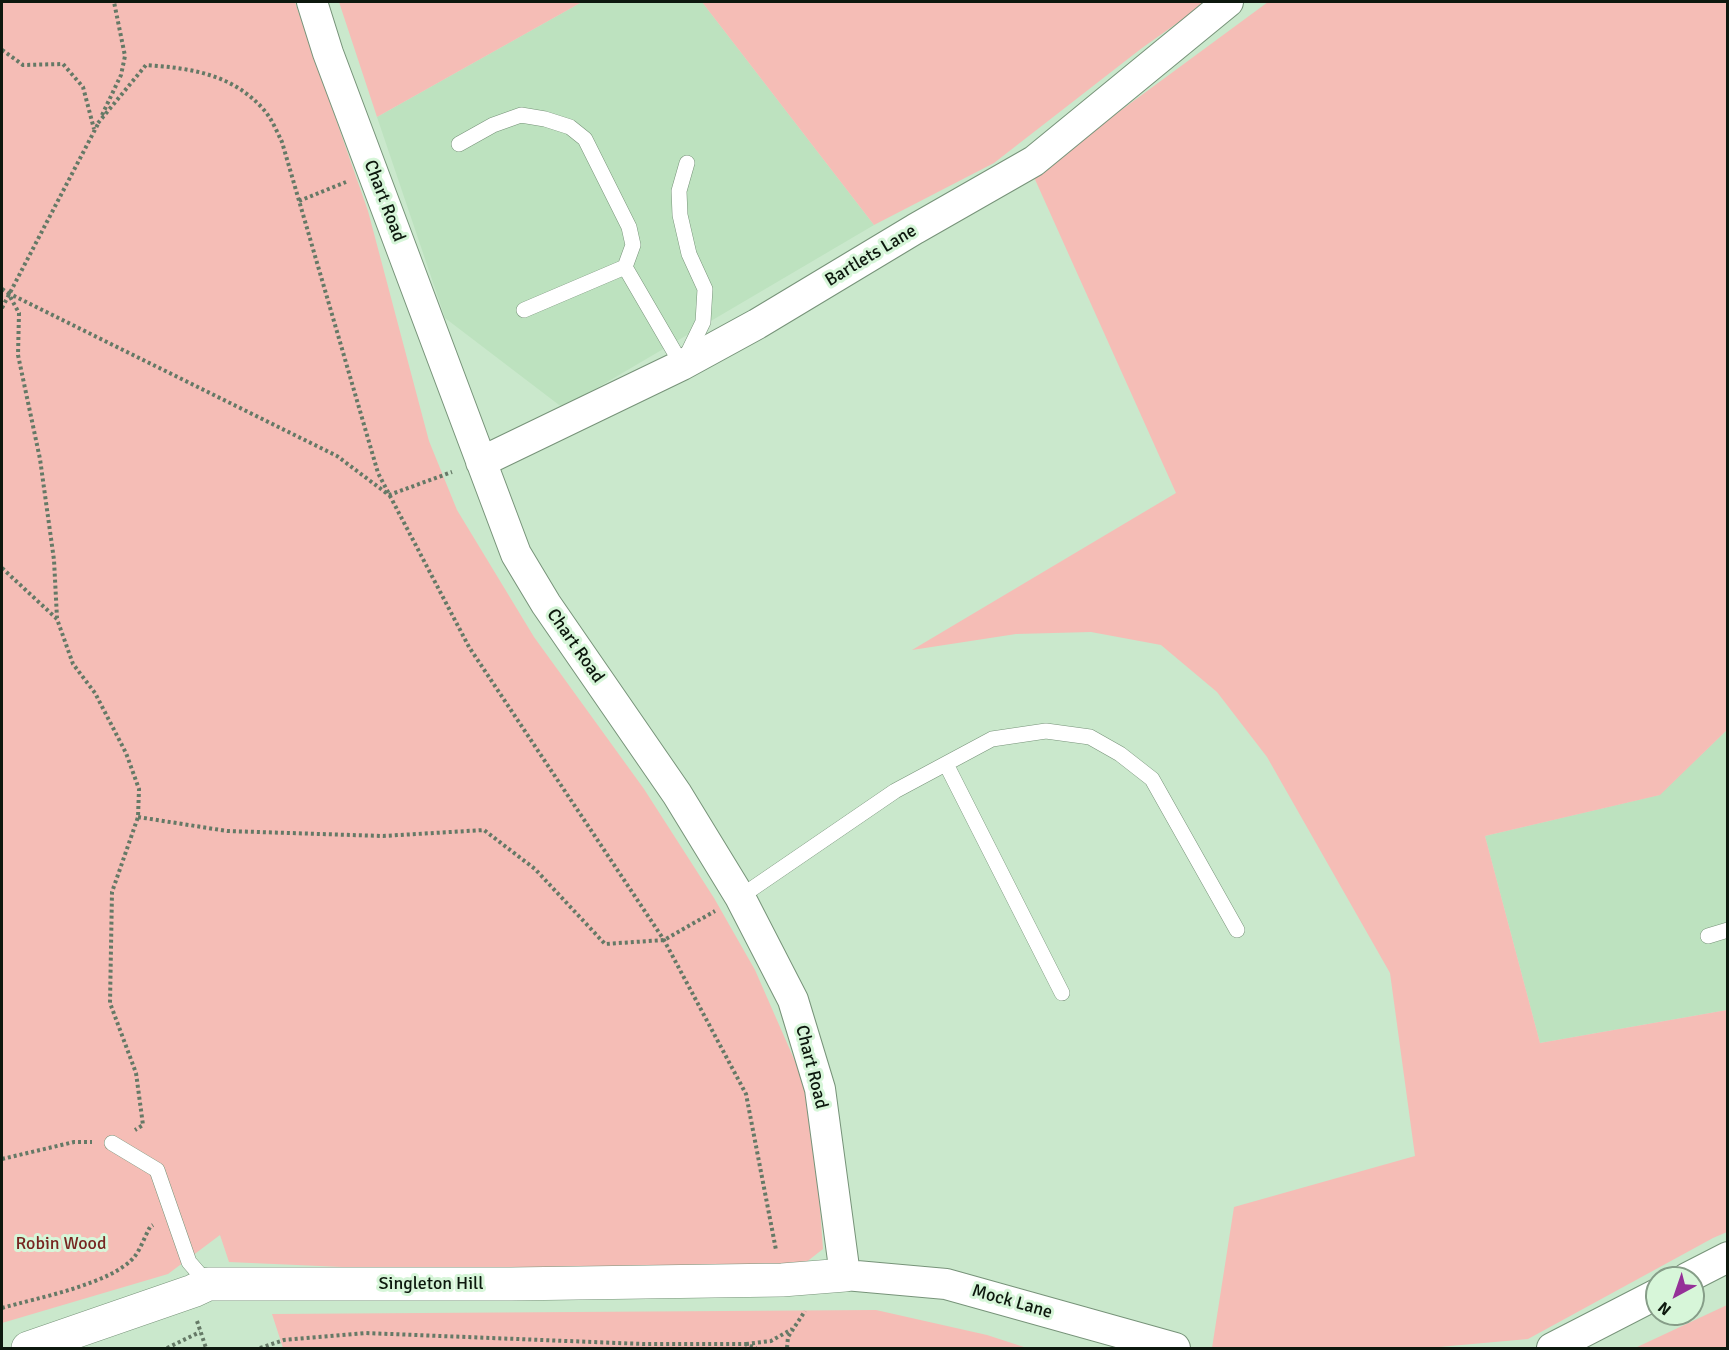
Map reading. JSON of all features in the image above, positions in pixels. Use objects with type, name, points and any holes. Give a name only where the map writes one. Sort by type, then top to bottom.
[{"type":"street","name":"Chart Road","points":[[312,2],[328,53],[516,554],[546,604],[677,794],[740,897],[794,1000],[820,1089],[845,1275]]},
{"type":"street","name":"Bartlets Lane","points":[[481,462],[682,365],[757,324],[1034,161],[1228,2]]},
{"type":"street","points":[[1705,1269],[1728,1257]]},
{"type":"street","name":"Singleton Hill","points":[[28,1348],[208,1284],[511,1284],[782,1280],[845,1275]]},
{"type":"street","name":"Mock Lane","points":[[845,1275],[946,1284],[1175,1348]]},
{"type":"street","points":[[1552,1348],[1645,1300]]},
{"type":"lane","points":[[459,144],[493,125],[521,116],[545,119],[570,128],[585,139],[629,226],[633,245],[625,267],[524,310]]},
{"type":"lane","points":[[682,365],[703,322],[705,289],[689,254],[680,215],[679,191],[687,163]]},
{"type":"lane","points":[[625,267],[682,365]]},
{"type":"lane","points":[[740,897],[895,791],[992,739],[1046,731],[1090,737],[1120,754],[1152,779],[1237,930]]},
{"type":"lane","points":[[946,764],[1062,993]]},
{"type":"lane","points":[[1708,936],[1728,930]]},
{"type":"lane","points":[[112,1143],[157,1170],[189,1262],[208,1284]]},
{"type":"path","points":[[2,308],[121,75],[125,56],[114,2]]},
{"type":"path","points":[[2,50],[23,65],[63,64],[83,87],[94,130]]},
{"type":"path","points":[[98,123],[146,65],[190,69],[218,77],[238,87],[265,110],[282,142],[378,473],[469,647],[664,940],[746,1094],[782,1280]]},
{"type":"path","points":[[299,201],[373,171]]},
{"type":"path","points":[[2,289],[337,456],[389,495]]},
{"type":"path","points":[[2,1159],[74,1142],[112,1143],[143,1125],[136,1074],[110,1003],[112,892],[138,817],[139,789],[126,753],[95,693],[73,664],[57,619],[54,560],[40,459],[18,355],[19,314],[8,293]]},
{"type":"path","points":[[389,495],[481,462]]},
{"type":"path","points":[[2,568],[57,619]]},
{"type":"path","points":[[138,817],[227,831],[383,836],[484,830],[535,869],[605,944],[664,940],[740,897]]},
{"type":"path","points":[[2,1308],[85,1285],[115,1272],[134,1256],[150,1227],[172,1214]]},
{"type":"path","points":[[260,1348],[284,1340],[365,1333],[643,1344],[745,1344],[771,1341],[794,1328]]},
{"type":"path","points":[[167,1348],[200,1332]]},
{"type":"path","points":[[745,1344],[756,1348]]},
{"type":"shaded area","points":[[582,2],[702,2],[874,225],[563,408],[445,318],[377,117]]},
{"type":"shaded area","points":[[1727,730],[1727,1010],[1540,1043],[1485,836],[1659,795]]},
{"type":"green space","name":"Robin Wood","points":[[2,2],[295,2],[368,211],[429,441],[457,510],[534,637],[644,789],[714,898],[755,970],[812,1100],[823,1249],[791,1274],[500,1274],[229,1262],[220,1235],[168,1274],[2,1323]]},
{"type":"green space","points":[[339,2],[582,2],[377,117]]},
{"type":"green space","points":[[702,2],[1207,2],[1142,48],[994,163],[874,225]]},
{"type":"green space","points":[[1268,2],[1727,2],[1727,730],[1660,795],[1485,836],[1540,1043],[1727,1010],[1727,1232],[1662,1266],[1645,1266],[1645,1275],[1528,1339],[1428,1348],[1212,1348],[1234,1207],[1415,1156],[1390,973],[1267,757],[1217,692],[1161,645],[1091,632],[1016,634],[912,650],[1176,493],[1033,175]]},
{"type":"green space","points":[[1727,1305],[1727,1348],[1635,1348],[1682,1326],[1705,1326],[1705,1315]]},
{"type":"green space","points":[[876,1310],[987,1335],[1027,1348],[283,1348],[272,1314]]}]
